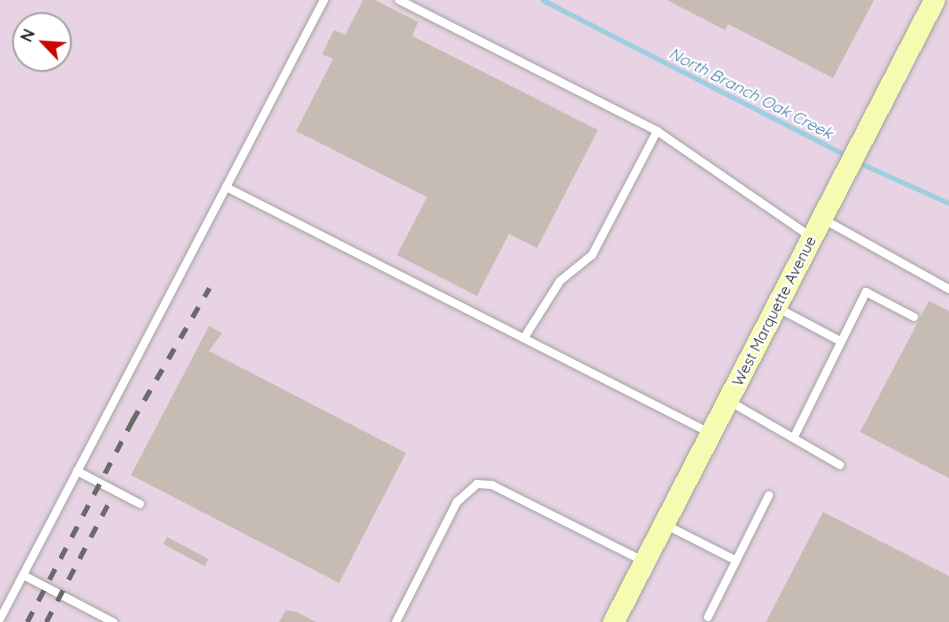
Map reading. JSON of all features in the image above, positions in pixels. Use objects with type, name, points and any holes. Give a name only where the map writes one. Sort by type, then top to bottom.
[{"type":"street","name":"West Marquette Avenue","points":[[614,622],[934,0]]},
{"type":"lane","points":[[0,619],[324,0]]},
{"type":"lane","points":[[399,0],[657,131],[812,237]]},
{"type":"lane","points":[[524,338],[560,280],[592,255],[657,131]]},
{"type":"lane","points":[[226,187],[711,433]]},
{"type":"lane","points":[[822,218],[949,289]]},
{"type":"lane","points":[[794,437],[866,292],[914,317]]},
{"type":"lane","points":[[777,307],[840,341]]},
{"type":"lane","points":[[728,400],[840,465]]},
{"type":"lane","points":[[77,471],[140,504]]},
{"type":"lane","points":[[396,622],[457,502],[477,484],[492,485],[645,562]]},
{"type":"lane","points":[[708,617],[769,495]]},
{"type":"lane","points":[[664,525],[735,560]]},
{"type":"lane","points":[[23,575],[113,622]]},
{"type":"shaded area","points":[[0,0],[949,0],[949,622],[0,622]]},
{"type":"building","points":[[363,0],[375,0],[418,22],[412,36],[598,130],[537,248],[509,234],[477,296],[397,255],[427,197],[296,131],[333,59],[322,54],[334,30],[345,35]]},
{"type":"building","points":[[667,0],[874,0],[833,78],[728,24],[725,30]]},
{"type":"building","points":[[929,301],[949,311],[949,478],[860,432]]},
{"type":"building","points":[[209,326],[222,333],[209,351],[406,453],[339,583],[131,475]]},
{"type":"building","points":[[823,512],[949,576],[949,622],[766,622]]},
{"type":"building","points":[[167,537],[208,559],[205,566],[163,544]]},
{"type":"building","points":[[286,610],[297,612],[316,622],[279,622]]},
{"type":"waterway","name":"North Branch Oak Creek","points":[[543,0],[848,156]]},
{"type":"waterway","name":"North Branch Oak Creek","points":[[858,162],[949,203]]},
{"type":"railway","points":[[27,622],[132,421],[209,288]]},
{"type":"railway","points":[[46,622],[108,504]]}]
